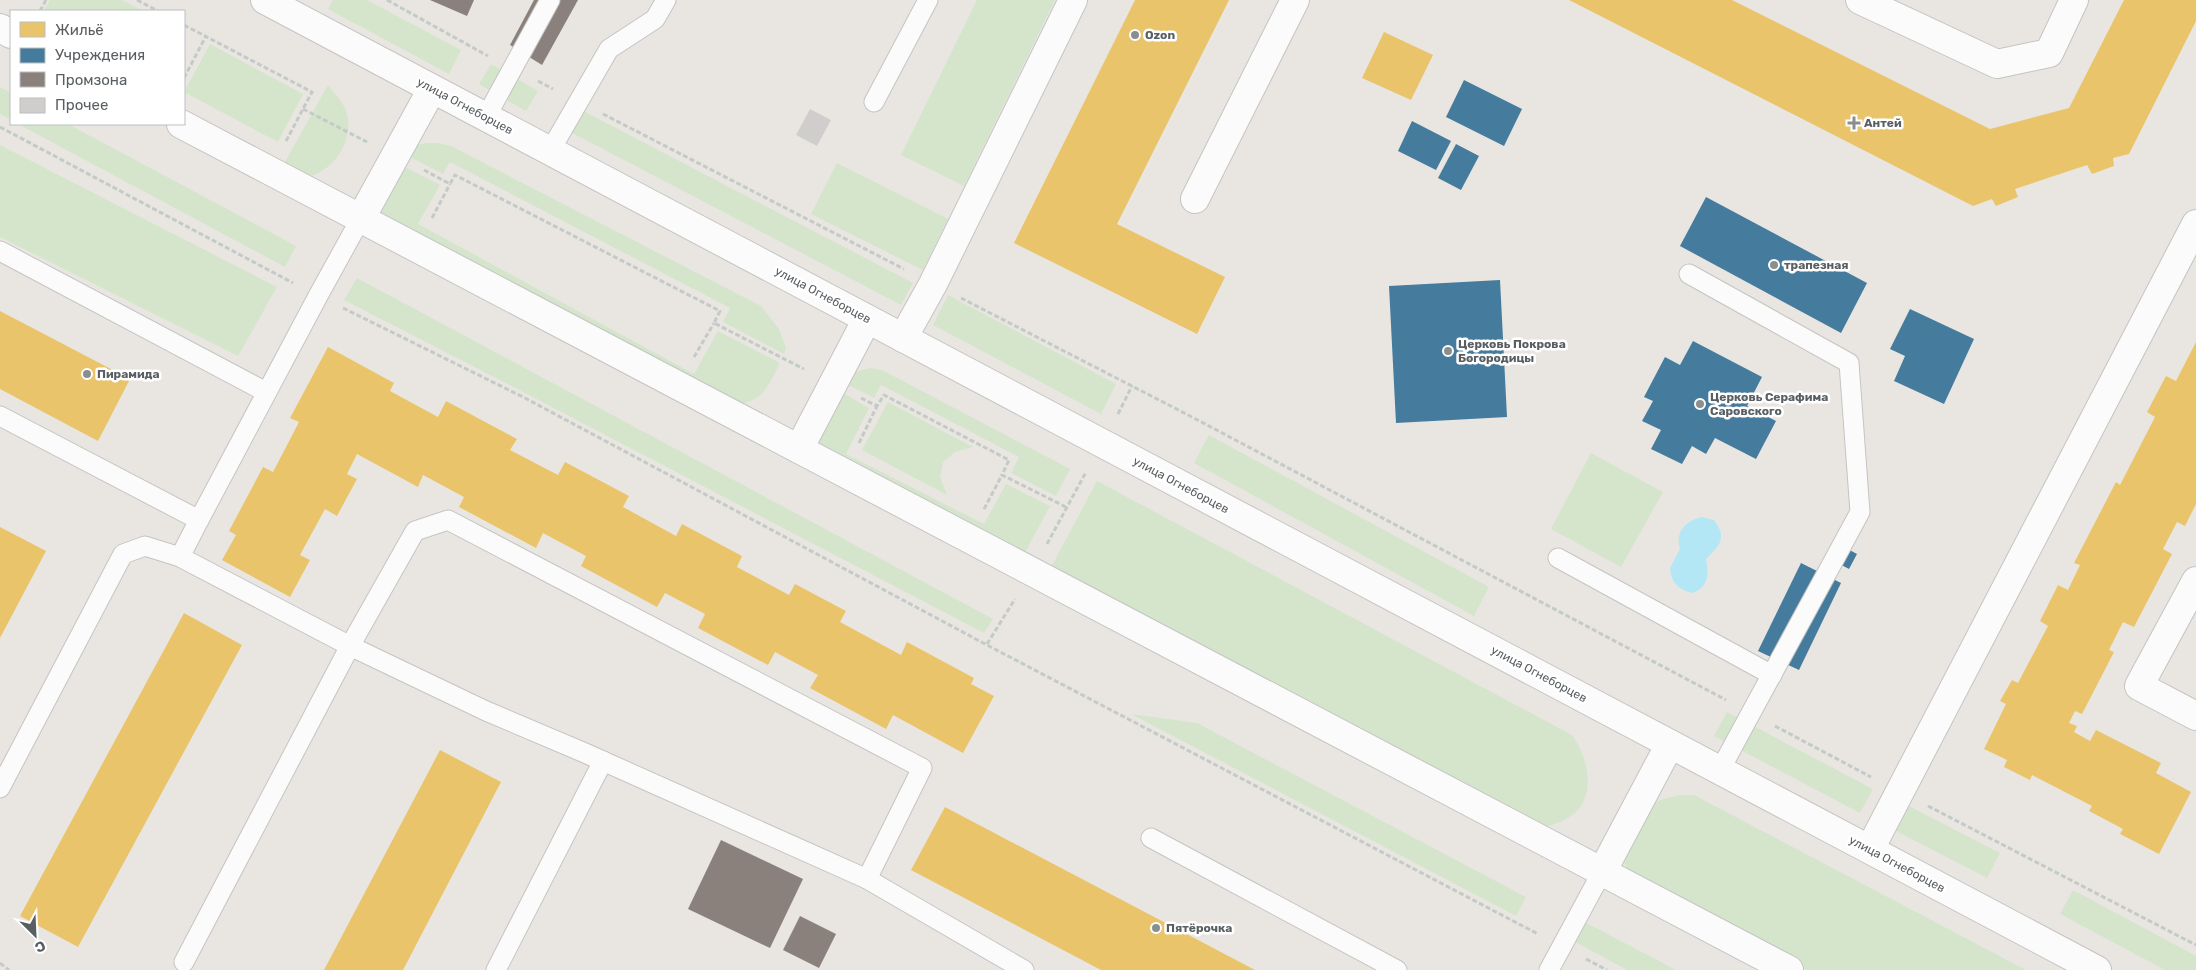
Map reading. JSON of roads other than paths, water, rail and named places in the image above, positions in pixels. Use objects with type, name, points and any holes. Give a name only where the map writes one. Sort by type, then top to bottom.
[{"type":"main road","name":"улица Огнеборцев","points":[[265,0],[2097,970]]},
{"type":"main road","points":[[903,338],[933,284],[1073,0]]},
{"type":"main road","points":[[1195,199],[1295,0]]},
{"type":"main road","points":[[1860,0],[1997,64],[2049,53],[2074,0]]},
{"type":"main road","points":[[361,218],[432,88]]},
{"type":"main road","points":[[183,125],[1789,970]]},
{"type":"main road","points":[[1870,849],[2196,224]]},
{"type":"main road","points":[[799,449],[867,319]]},
{"type":"main road","points":[[2196,581],[2139,686],[2196,716]]},
{"type":"main road","points":[[1602,872],[1670,744]]},
{"type":"lane","points":[[486,117],[550,0]]},
{"type":"lane","points":[[550,151],[609,49],[655,19],[666,0]]},
{"type":"lane","points":[[874,102],[928,0]]},
{"type":"lane","points":[[180,557],[266,392],[361,218]]},
{"type":"lane","points":[[0,252],[266,392]]},
{"type":"lane","points":[[1689,274],[1849,363],[1860,512],[1720,770]]},
{"type":"lane","points":[[0,416],[199,520]]},
{"type":"lane","points":[[184,962],[350,646],[415,530],[448,520],[922,768],[867,878]]},
{"type":"lane","points":[[0,788],[123,554],[145,546],[180,557],[350,646],[486,711],[867,878],[1024,970]]},
{"type":"lane","points":[[1558,558],[1772,675]]},
{"type":"lane","points":[[496,970],[603,761]]},
{"type":"lane","points":[[1151,838],[1397,970]]},
{"type":"lane","points":[[1549,970],[1602,872]]},
{"type":"water","points":[[1702,517],[1714,520],[1721,537],[1718,546],[1706,559],[1707,575],[1705,584],[1692,593],[1676,585],[1670,568],[1680,549],[1680,532],[1686,524]]},
{"type":"place","name":"Ozon","points":[[1135,35]]},
{"type":"place","name":"Антей","points":[[1854,123]]},
{"type":"place","name":"трапезная","points":[[1774,265]]},
{"type":"place","name":"Церковь Покрова Богородицы","points":[[1448,351]]},
{"type":"place","name":"Пирамида","points":[[87,374]]},
{"type":"place","name":"Церковь Серафима Саровского","points":[[1700,404]]},
{"type":"place","name":"Пятёрочка","points":[[1156,928]]}]
